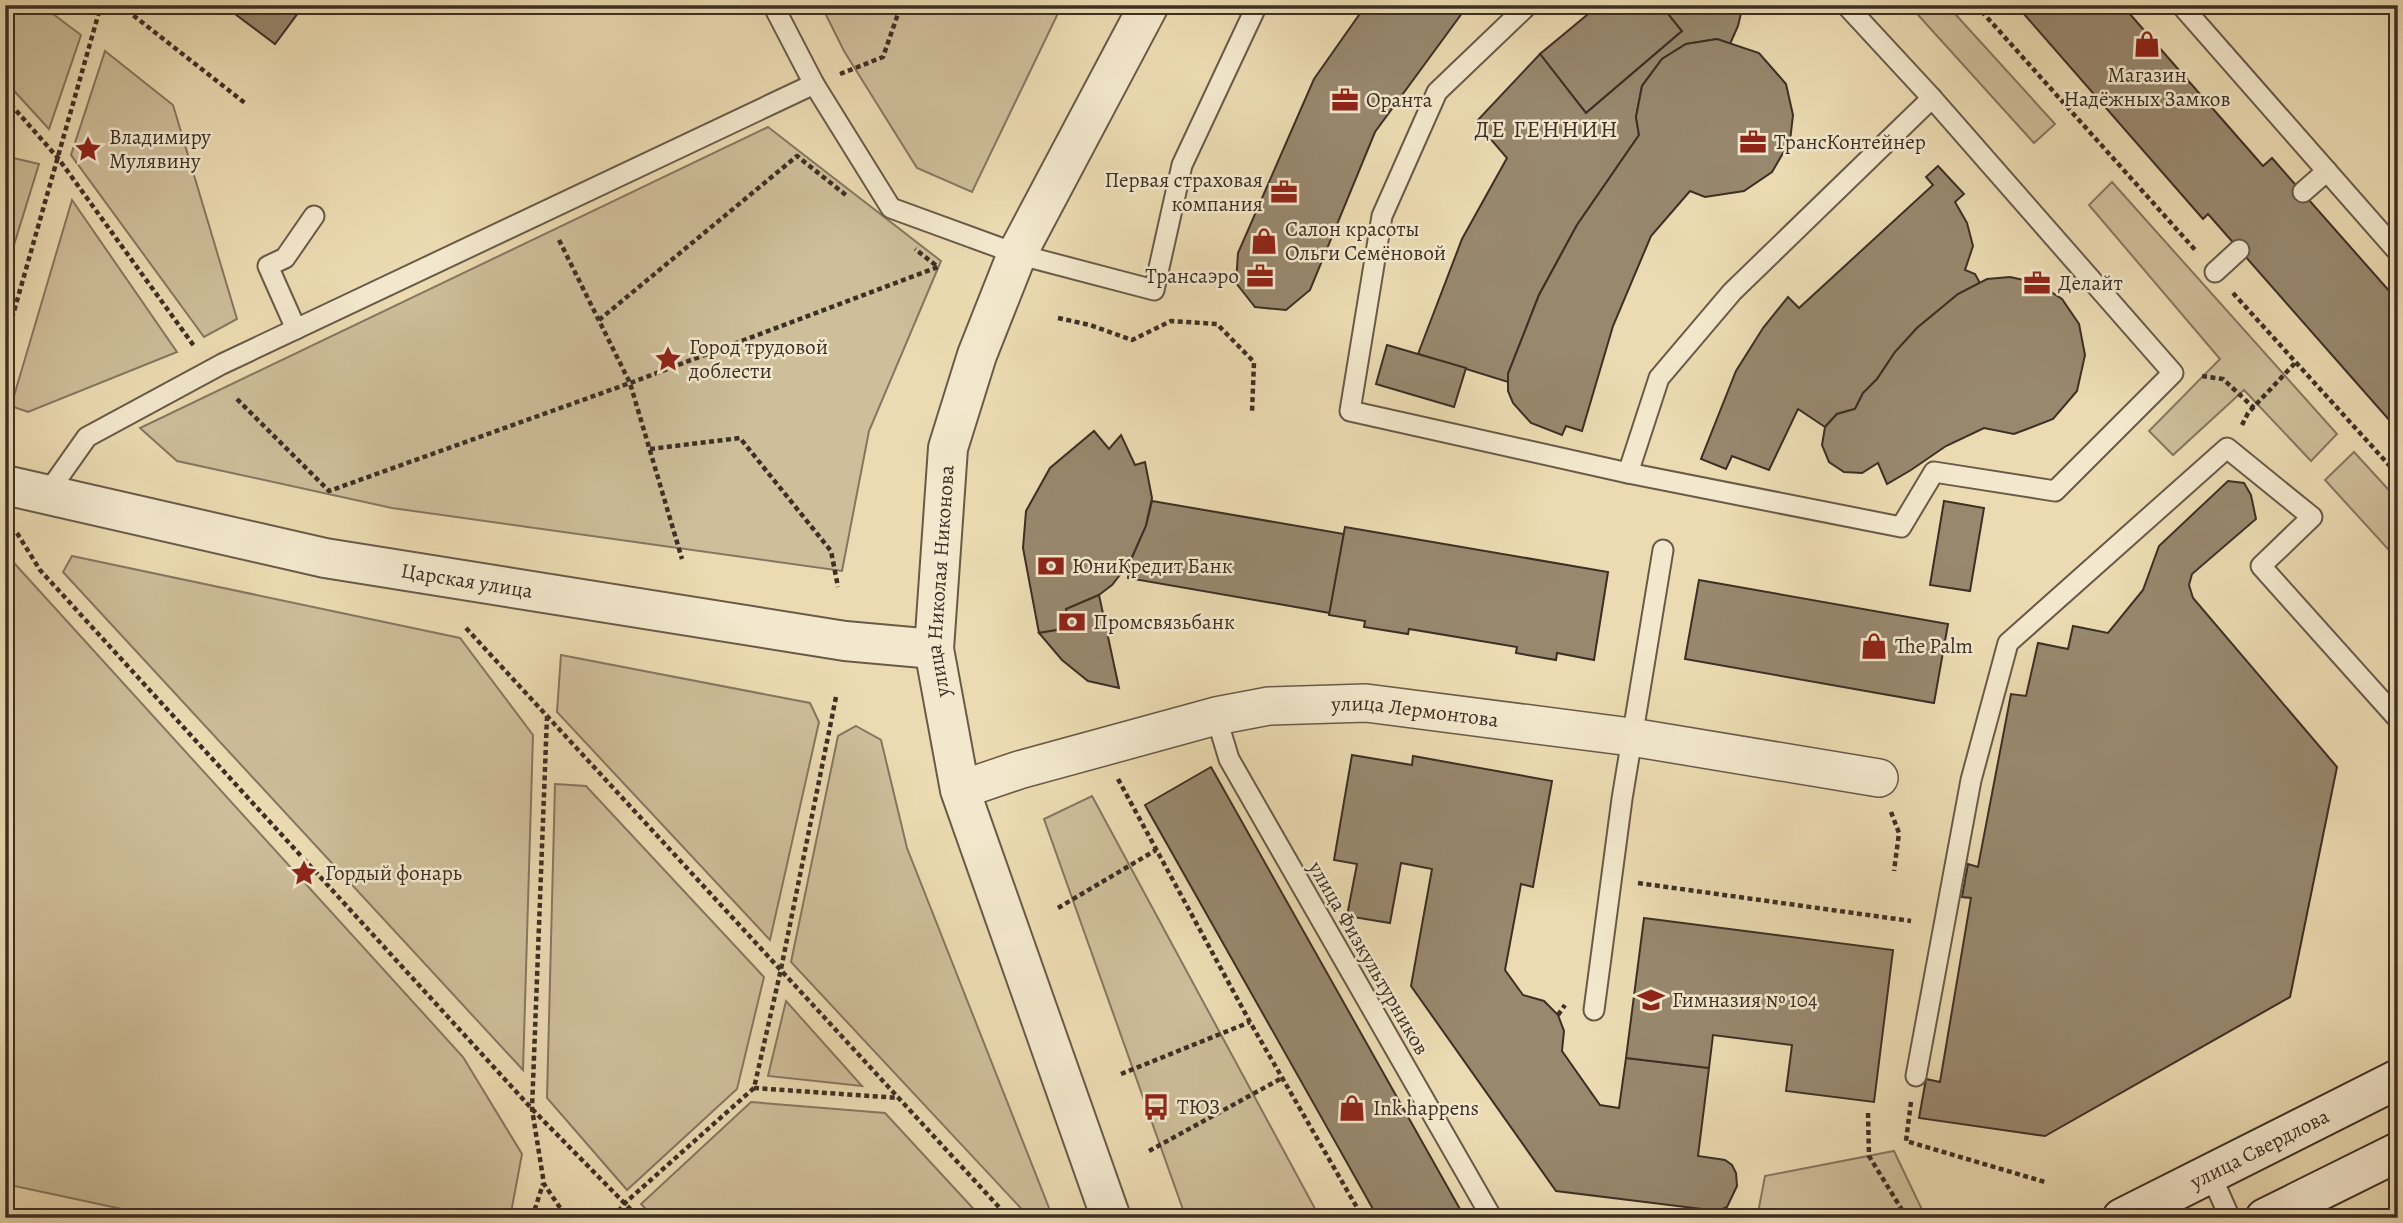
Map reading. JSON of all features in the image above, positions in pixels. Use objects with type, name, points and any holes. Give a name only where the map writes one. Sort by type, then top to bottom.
[{"type":"street","name":"улица Николая Никонова","points":[[1111,1218],[960,790],[934,649],[947,448],[977,355],[1017,254],[1149,5]]},
{"type":"street","name":"Царская улица","points":[[5,485],[325,558],[845,641],[934,649]]},
{"type":"street","name":"улица Лермонтова","points":[[960,790],[1019,770],[1216,716],[1269,706],[1366,703],[1631,737],[1879,778]]},
{"type":"street","name":"улица Свердлова","points":[[2122,1218],[2398,1079]]},
{"type":"street","points":[[2265,1218],[2398,1152]]},
{"type":"lane","points":[[773,5],[814,84],[891,208],[1017,254],[1154,290],[1182,165],[1257,5]]},
{"type":"lane","points":[[1528,5],[1437,92],[1382,216],[1350,411],[1629,473],[1901,527],[1934,472],[2054,491],[2173,373],[1932,98],[1846,5]]},
{"type":"lane","points":[[2181,5],[2398,252]]},
{"type":"lane","points":[[46,495],[87,437],[296,329],[814,84]]},
{"type":"lane","points":[[1629,473],[1659,378],[1732,292],[1932,98]]},
{"type":"lane","points":[[2303,192],[2327,171]]},
{"type":"lane","points":[[296,329],[268,266],[285,258],[314,216]]},
{"type":"lane","points":[[2215,272],[2239,250]]},
{"type":"lane","points":[[1916,1076],[1971,780],[2008,643],[2227,448],[2312,517],[2260,566],[2398,719]]},
{"type":"lane","points":[[1594,1010],[1631,737],[1663,550]]},
{"type":"lane","name":"улица Физкультурников","points":[[1216,716],[1229,760],[1492,1218]]},
{"type":"lane","points":[[2210,1173],[2230,1218]]},
{"type":"path","points":[[5,343],[101,5]]},
{"type":"path","points":[[120,5],[245,103]]},
{"type":"path","points":[[814,84],[883,57],[901,5]]},
{"type":"path","points":[[1976,5],[2398,474]]},
{"type":"path","points":[[5,98],[58,158],[198,352]]},
{"type":"path","points":[[599,320],[797,156],[851,199]]},
{"type":"path","points":[[559,240],[630,383],[682,559]]},
{"type":"path","points":[[237,399],[330,491],[630,383],[938,267],[905,242]]},
{"type":"path","points":[[1058,318],[1090,324],[1132,340],[1171,321],[1217,324],[1254,362],[1252,412]]},
{"type":"path","points":[[2227,448],[2248,413],[2296,362]]},
{"type":"path","points":[[2223,379],[2254,408]]},
{"type":"path","points":[[650,449],[740,438],[831,551],[838,587]]},
{"type":"path","points":[[17,533],[40,570],[532,1109],[639,1218]]},
{"type":"path","points":[[467,628],[1009,1218]]},
{"type":"path","points":[[613,1218],[626,1202],[754,1088],[781,970],[836,697]]},
{"type":"path","points":[[547,715],[532,1109],[544,1184],[567,1218]]},
{"type":"path","points":[[1113,771],[1250,1022],[1363,1218]]},
{"type":"path","points":[[1879,778],[1899,833],[1894,871]]},
{"type":"path","points":[[1058,908],[1156,850]]},
{"type":"path","points":[[1611,879],[1911,921]]},
{"type":"path","points":[[1121,1074],[1250,1022]]},
{"type":"path","points":[[1916,1076],[1906,1141],[2045,1182]]},
{"type":"path","points":[[1149,1152],[1282,1078]]},
{"type":"path","points":[[754,1088],[899,1098]]},
{"type":"path","points":[[1868,1113],[1869,1156],[1908,1218]]},
{"type":"path","points":[[532,1218],[544,1184]]},
{"type":"shaded area","points":[[5,5],[41,5],[81,35],[49,129],[5,81]]},
{"type":"shaded area","points":[[821,5],[1062,5],[972,192],[917,168],[844,51]]},
{"type":"shaded area","points":[[1909,5],[1947,5],[2055,124],[2034,143]]},
{"type":"shaded area","points":[[105,51],[173,105],[237,319],[204,337],[71,155]]},
{"type":"shaded area","points":[[768,127],[941,261],[869,431],[842,571],[392,508],[177,461],[140,428]]},
{"type":"shaded area","points":[[5,156],[39,164],[5,274]]},
{"type":"shaded area","points":[[2112,182],[2337,434],[2311,461],[2244,390],[2173,455],[2149,431],[2220,359],[2089,205]]},
{"type":"shaded area","points":[[72,200],[177,352],[28,412],[11,406]]},
{"type":"shaded area","points":[[2354,452],[2398,500],[2398,560],[2325,480]]},
{"type":"shaded area","points":[[5,553],[463,1057],[522,1154],[510,1218],[164,1218],[5,1184]]},
{"type":"shaded area","points":[[72,556],[460,638],[533,735],[523,1070],[63,572]]},
{"type":"shaded area","points":[[561,655],[810,703],[819,722],[770,940],[557,712]]},
{"type":"shaded area","points":[[856,726],[881,740],[907,848],[1053,1218],[1030,1218],[791,962],[838,736]]},
{"type":"shaded area","points":[[555,784],[586,786],[764,977],[737,1089],[627,1190],[547,1098]]},
{"type":"shaded area","points":[[1092,796],[1320,1218],[1186,1218],[1044,819]]},
{"type":"shaded area","points":[[786,1001],[862,1086],[768,1076]]},
{"type":"shaded area","points":[[751,1102],[885,1113],[982,1218],[654,1218],[641,1204]]},
{"type":"shaded area","points":[[1894,1151],[1926,1218],[1757,1218],[1765,1176]]},
{"type":"building","points":[[223,5],[304,5],[275,44]]},
{"type":"building","points":[[1366,5],[1468,5],[1375,132],[1310,290],[1286,310],[1255,307],[1236,283],[1238,253],[1314,79]]},
{"type":"building","points":[[1599,5],[1661,5],[1682,31],[1586,113],[1540,54]]},
{"type":"building","points":[[1661,5],[1743,5],[1730,44],[1717,39],[1686,44],[1662,59],[1642,86],[1636,117],[1639,135],[1577,225],[1539,295],[1508,374],[1508,382],[1418,354],[1462,239],[1507,158],[1476,122],[1540,54],[1586,113],[1682,31]]},
{"type":"building","points":[[2016,5],[2122,5],[2263,166],[2272,158],[2398,301],[2398,430],[2208,214],[2203,219]]},
{"type":"building","points":[[1717,39],[1759,53],[1786,84],[1793,115],[1790,141],[1772,172],[1744,191],[1705,197],[1690,191],[1651,236],[1613,326],[1582,431],[1566,426],[1562,435],[1531,423],[1513,403],[1508,391],[1508,374],[1539,295],[1577,225],[1639,135],[1636,117],[1642,86],[1662,59],[1686,44]]},
{"type":"building","points":[[1938,166],[1964,194],[1955,202],[1967,223],[1973,246],[1965,270],[1975,274],[1980,283],[1958,294],[1917,328],[1863,393],[1855,409],[1837,414],[1825,427],[1798,409],[1769,470],[1732,456],[1726,469],[1701,459],[1736,371],[1763,328],[1788,297],[1799,308],[1933,185],[1926,177]]},
{"type":"building","points":[[2010,277],[2037,283],[2062,299],[2079,324],[2085,355],[2077,391],[2053,419],[2014,434],[1984,428],[1946,446],[1887,484],[1878,463],[1862,473],[1844,472],[1829,462],[1822,445],[1825,427],[1837,414],[1855,409],[1863,393],[1917,328],[1958,294],[1987,279]]},
{"type":"building","points":[[1387,345],[1466,368],[1454,407],[1376,384]]},
{"type":"building","points":[[1094,431],[1109,449],[1121,435],[1135,465],[1145,462],[1152,498],[1146,526],[1130,562],[1112,585],[1099,595],[1066,609],[1069,628],[1039,633],[1023,548],[1026,511],[1050,468]]},
{"type":"building","points":[[2228,481],[2244,483],[2251,495],[2256,519],[2192,574],[2189,585],[2193,598],[2337,767],[2290,997],[2045,1136],[1919,1118],[1926,1079],[1940,1082],[1971,898],[1962,897],[1968,864],[1978,867],[2011,694],[2026,696],[2038,643],[2068,649],[2073,626],[2108,633],[2143,590],[2159,546]]},
{"type":"building","points":[[1152,501],[1344,534],[1330,613],[1128,578],[1130,562],[1146,526]]},
{"type":"building","points":[[1944,501],[1984,508],[1970,591],[1930,585]]},
{"type":"building","points":[[1345,527],[1608,572],[1594,660],[1557,653],[1556,660],[1516,653],[1517,647],[1409,629],[1408,634],[1364,627],[1365,621],[1329,615]]},
{"type":"building","points":[[1699,580],[1948,624],[1934,703],[1685,659]]},
{"type":"building","points":[[1099,595],[1119,688],[1088,681],[1062,660],[1039,633],[1069,628],[1066,609]]},
{"type":"building","points":[[1352,755],[1412,765],[1413,756],[1552,781],[1533,887],[1521,884],[1505,970],[1523,995],[1544,1001],[1558,1015],[1564,1031],[1562,1051],[1600,1105],[1619,1108],[1626,1058],[1709,1068],[1698,1156],[1725,1160],[1732,1165],[1737,1186],[1727,1207],[1718,1211],[1556,1191],[1411,986],[1432,869],[1401,863],[1390,923],[1347,916],[1357,864],[1334,860]]},
{"type":"building","points":[[1211,767],[1465,1218],[1378,1218],[1145,805]]},
{"type":"building","points":[[1644,918],[1893,950],[1874,1102],[1786,1091],[1792,1045],[1713,1035],[1709,1068],[1626,1058]]},
{"type":"place","name":"Магазин Надёжных Замков","points":[[2147,44]]},
{"type":"place","name":"Оранта","points":[[1345,100]]},
{"type":"place","name":"ТрансКонтейнер","points":[[1753,142]]},
{"type":"place","name":"Владимиру Мулявину","points":[[88,149]]},
{"type":"place","name":"Первая страховая компания","points":[[1284,192]]},
{"type":"place","name":"Салон красоты Ольги Семёновой","points":[[1264,241]]},
{"type":"place","name":"Трансаэро","points":[[1260,276]]},
{"type":"place","name":"Делайт","points":[[2037,283]]},
{"type":"place","name":"Город трудовой доблести","points":[[668,359]]},
{"type":"place","name":"ЮниКредит Банк","points":[[1051,566]]},
{"type":"place","name":"Промсвязьбанк","points":[[1072,622]]},
{"type":"place","name":"The Palm","points":[[1874,646]]},
{"type":"place","name":"Гордый фонарь","points":[[304,873]]},
{"type":"place","name":"Гимназия № 104","points":[[1651,1000]]},
{"type":"place","name":"ТЮЗ","points":[[1156,1107]]},
{"type":"place","name":"Ink happens","points":[[1352,1108]]},
{"type":"district","name":"ДЕ ГЕННИН","points":[[1547,129]]}]
